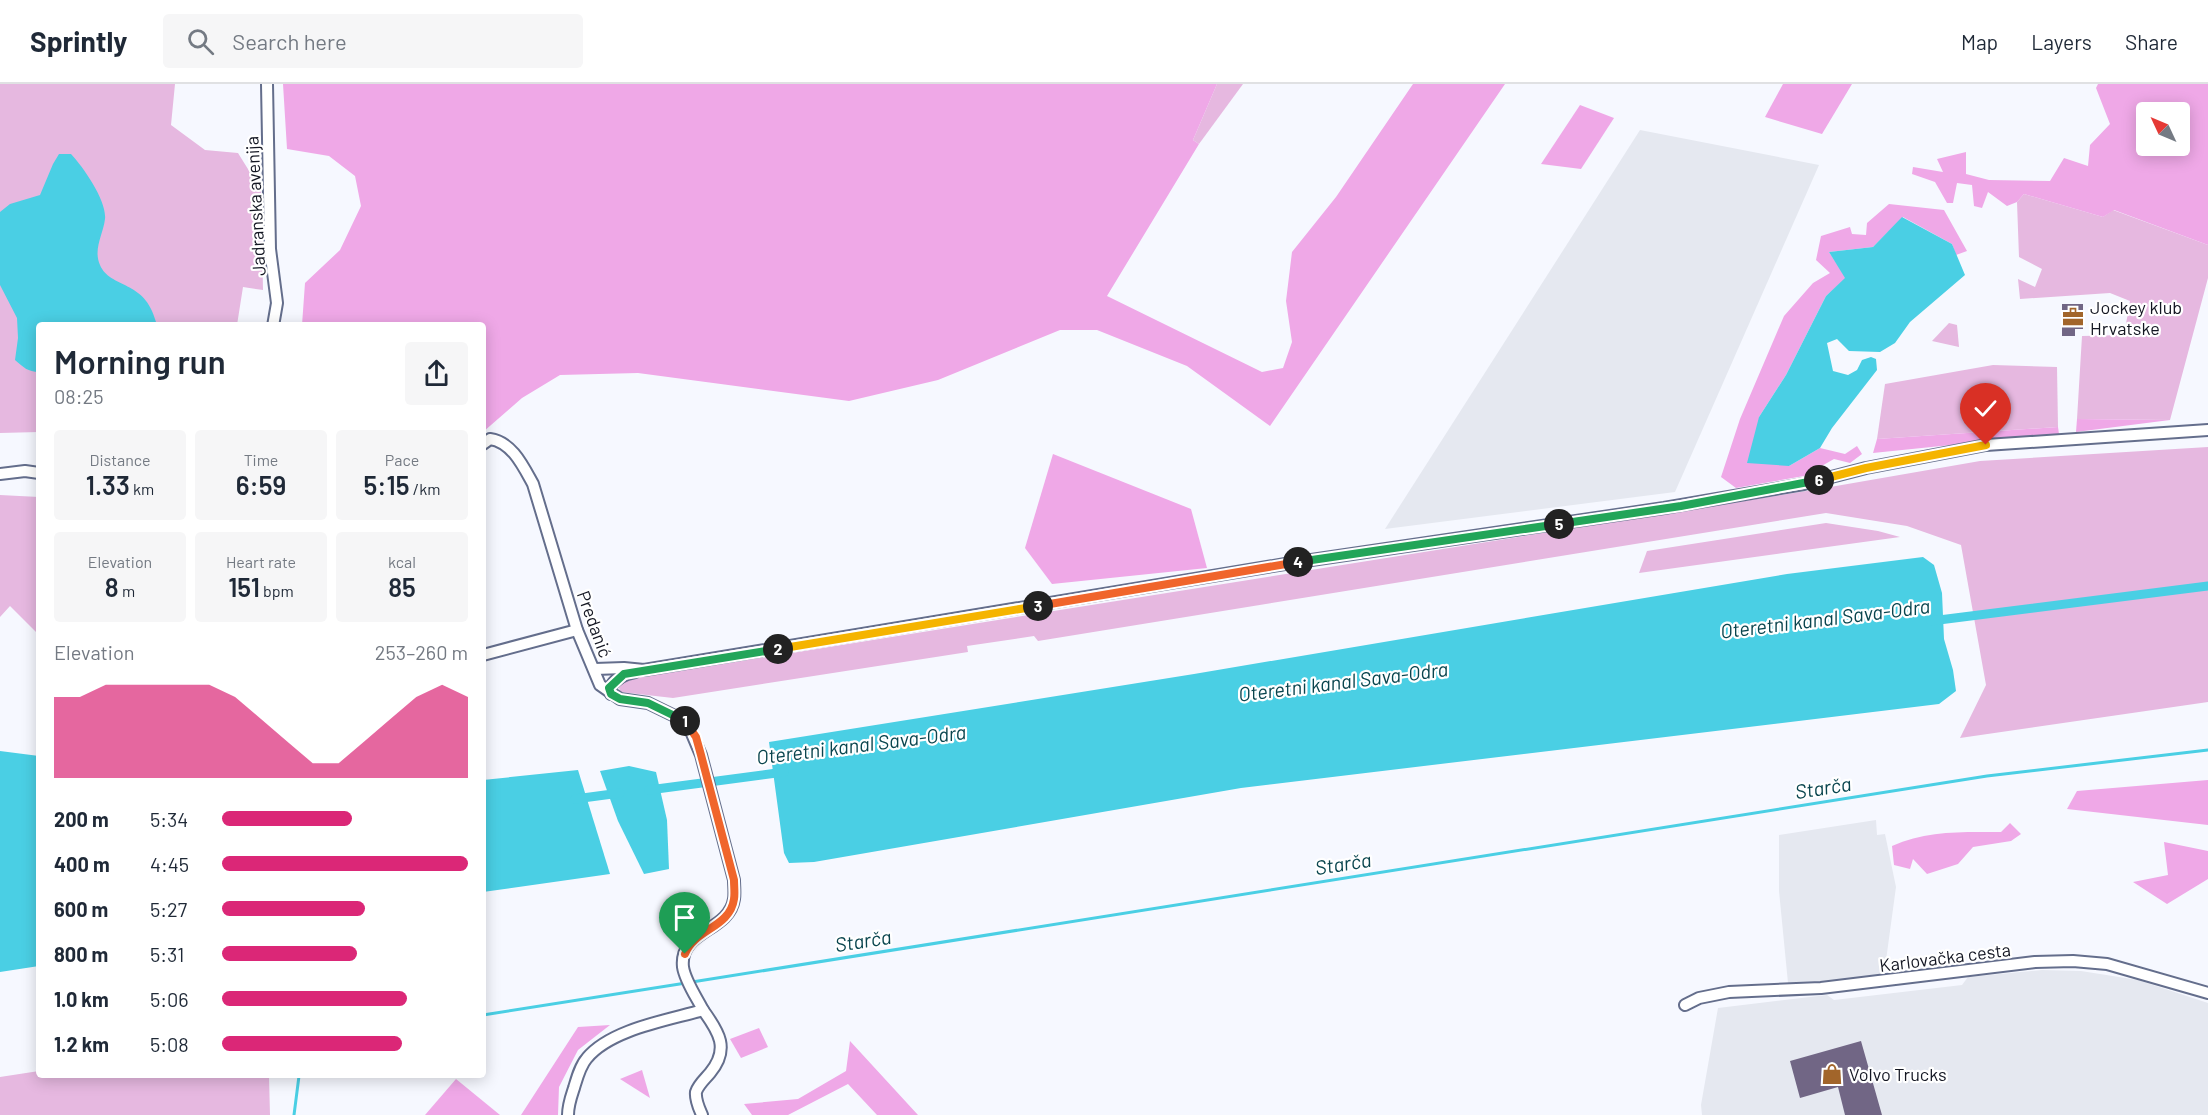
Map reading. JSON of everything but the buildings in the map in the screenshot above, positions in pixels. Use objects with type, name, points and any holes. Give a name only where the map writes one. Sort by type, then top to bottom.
[{"type":"street","name":"Jadranska avenija","points":[[267,84],[270,249],[277,303],[274,322]]},
{"type":"street","points":[[702,1115],[696,1101],[696,1092],[720,1057],[721,1046],[718,1034],[703,1010],[683,967],[688,944],[718,924],[734,901],[734,880],[701,755],[687,722],[648,703],[620,699],[611,694],[609,688],[624,674],[1291,563],[1681,506],[1804,484],[1866,468],[1986,445],[2208,430]]},
{"type":"street","name":"Predanić","points":[[486,442],[490,439],[509,447],[529,476],[577,630],[600,685],[611,694]]},
{"type":"street","points":[[0,474],[25,471],[36,473]]},
{"type":"street","points":[[486,654],[577,630]]},
{"type":"street","points":[[595,669],[644,670]]},
{"type":"street","name":"Karlovačka cesta","points":[[1685,1005],[1699,998],[1729,992],[1821,988],[2035,962],[2065,961],[2107,964],[2208,993]]},
{"type":"street","points":[[568,1111],[578,1076],[587,1058],[605,1043],[635,1029],[703,1010]]},
{"type":"shaded area","points":[[0,84],[175,84],[171,125],[205,150],[238,153],[261,190],[263,290],[243,287],[237,322],[36,322],[36,432],[0,433]]},
{"type":"shaded area","points":[[283,84],[1217,84],[1193,140],[1199,144],[1107,296],[1262,372],[1283,368],[1292,342],[1286,301],[1292,252],[1336,197],[1413,84],[1505,84],[1270,426],[1187,366],[1097,330],[1060,330],[938,380],[849,401],[638,373],[560,375],[522,398],[486,429],[486,322],[302,322],[305,283],[340,250],[361,206],[355,176],[329,156],[287,149]]},
{"type":"shaded area","points":[[1217,84],[1243,84],[1199,144],[1193,140]]},
{"type":"shaded area","points":[[1783,84],[1852,84],[1822,134],[1765,117]]},
{"type":"shaded area","points":[[2098,84],[2208,84],[2208,245],[2114,210],[2103,217],[2024,194],[2017,202],[2007,206],[1988,192],[1982,208],[1974,206],[1972,185],[1957,183],[1953,203],[1947,203],[1935,182],[1912,174],[1913,167],[1943,172],[1937,159],[1966,152],[1966,174],[1989,180],[2050,181],[2064,158],[2088,166],[2090,145],[2110,124],[2096,88]]},
{"type":"shaded area","points":[[1580,105],[1614,118],[1581,169],[1541,164]]},
{"type":"shaded area","points":[[1640,130],[1819,165],[1675,492],[1385,529]]},
{"type":"shaded area","points":[[2024,194],[2103,217],[2113,210],[2208,245],[2208,278],[2170,420],[2077,419],[2082,336],[2124,335],[2130,301],[2110,293],[2020,299],[2018,279],[2035,287],[2042,269],[2019,257],[2017,202]]},
{"type":"shaded area","points":[[1889,204],[1944,210],[1967,251],[1956,255],[1952,244],[1903,217],[1873,247],[1829,252],[1846,278],[1826,296],[1786,375],[1759,417],[1789,466],[1820,448],[1845,454],[1857,446],[1862,454],[1850,463],[1834,459],[1804,476],[1736,488],[1721,477],[1740,419],[1784,316],[1813,283],[1830,273],[1816,260],[1821,236],[1850,227],[1852,234],[1866,235],[1867,223]]},
{"type":"shaded area","points":[[1949,323],[1957,325],[1959,347],[1932,341]]},
{"type":"shaded area","points":[[1993,365],[2057,367],[2058,427],[1877,439],[1885,384]]},
{"type":"shaded area","points":[[2077,419],[2170,420],[2076,432]]},
{"type":"shaded area","points":[[2058,427],[2059,434],[1873,453],[1877,439]]},
{"type":"shaded area","points":[[2208,447],[2208,702],[1960,738],[1986,685],[1961,545],[1907,526],[1826,513],[1038,641],[1034,636],[967,646],[968,652],[673,698],[620,692],[618,683],[628,679],[1813,490],[1980,461]]},
{"type":"shaded area","points":[[1053,454],[1191,509],[1207,568],[1052,584],[1025,548]]},
{"type":"shaded area","points":[[0,495],[36,497],[36,632],[10,606],[0,617]]},
{"type":"shaded area","points":[[1826,523],[1878,531],[1900,537],[1639,573],[1647,551]]},
{"type":"shaded area","points":[[2208,780],[2208,825],[2067,809],[2077,791]]},
{"type":"shaded area","points":[[1876,820],[1877,835],[1885,834],[1896,887],[1884,975],[1828,982],[1788,983],[1779,891],[1779,835]]},
{"type":"shaded area","points":[[2010,823],[2021,834],[2011,841],[1973,847],[1958,864],[1927,874],[1913,859],[1910,869],[1894,865],[1892,846],[1905,841],[1946,833],[2001,832]]},
{"type":"shaded area","points":[[2164,842],[2208,851],[2208,879],[2167,904],[2133,882],[2168,875]]},
{"type":"shaded area","points":[[2042,970],[2081,971],[2138,980],[2208,1003],[2208,1115],[1702,1115],[1701,1105],[1718,1008],[1827,995],[1834,1000],[1962,985],[1968,977]]},
{"type":"shaded area","points":[[610,1025],[578,1050],[559,1087],[558,1115],[521,1115],[578,1027]]},
{"type":"shaded area","points":[[759,1028],[768,1047],[741,1058],[730,1039]]},
{"type":"shaded area","points":[[850,1041],[918,1115],[877,1115],[848,1084],[788,1115],[752,1115],[744,1104],[798,1099],[846,1071]]},
{"type":"shaded area","points":[[642,1070],[650,1098],[620,1079]]},
{"type":"shaded area","points":[[36,1071],[36,1078],[269,1078],[270,1115],[0,1115],[0,1077]]},
{"type":"shaded area","points":[[456,1079],[500,1115],[425,1115]]},
{"type":"water","points":[[59,154],[71,154],[88,176],[99,194],[105,212],[98,248],[100,265],[111,278],[136,291],[144,298],[156,322],[36,322],[35,372],[26,369],[15,360],[18,338],[17,318],[0,285],[0,212],[10,204],[40,195]]},
{"type":"water","points":[[1902,217],[1952,244],[1965,275],[1910,322],[1895,343],[1880,352],[1849,351],[1837,339],[1827,343],[1833,371],[1848,375],[1857,370],[1862,360],[1871,357],[1876,359],[1877,370],[1832,428],[1820,448],[1789,466],[1747,463],[1759,417],[1786,375],[1826,296],[1845,278],[1829,252],[1873,247]]},
{"type":"water","points":[[1923,557],[1934,565],[1942,593],[1944,639],[1956,691],[1939,704],[1241,788],[814,862],[789,863],[784,853],[769,742],[1194,674],[1787,574]]},
{"type":"water","points":[[0,751],[36,756],[36,966],[0,972]]},
{"type":"water","points":[[629,766],[656,772],[667,820],[669,869],[644,874],[618,821],[600,771]]},
{"type":"water","points":[[578,770],[610,874],[486,892],[486,780]]},
{"type":"waterway","name":"Oteretni kanal Sava-Odra","points":[[1931,621],[2208,586]]},
{"type":"waterway","name":"Starča","points":[[692,982],[1987,776],[2208,750]]},
{"type":"waterway","name":"Oteretni kanal Sava-Odra","points":[[649,790],[784,772]]},
{"type":"waterway","name":"Oteretni kanal Sava-Odra","points":[[575,799],[620,793]]},
{"type":"waterway","name":"Starča","points":[[486,1015],[686,983]]},
{"type":"waterway","name":"Starča","points":[[294,1115],[299,1078]]},
{"type":"place","name":"Jockey klub Hrvatske","points":[[2073,317]]},
{"type":"place","name":"Volvo Trucks","points":[[1832,1074]]},
{"type":"route","points":[[685,954],[688,944],[694,938],[724,919],[734,901],[734,880],[696,737],[687,722],[673,713],[648,703],[620,699],[611,694],[609,688],[624,674],[1291,563],[1681,506],[1804,484],[1866,468],[1986,445]]}]
